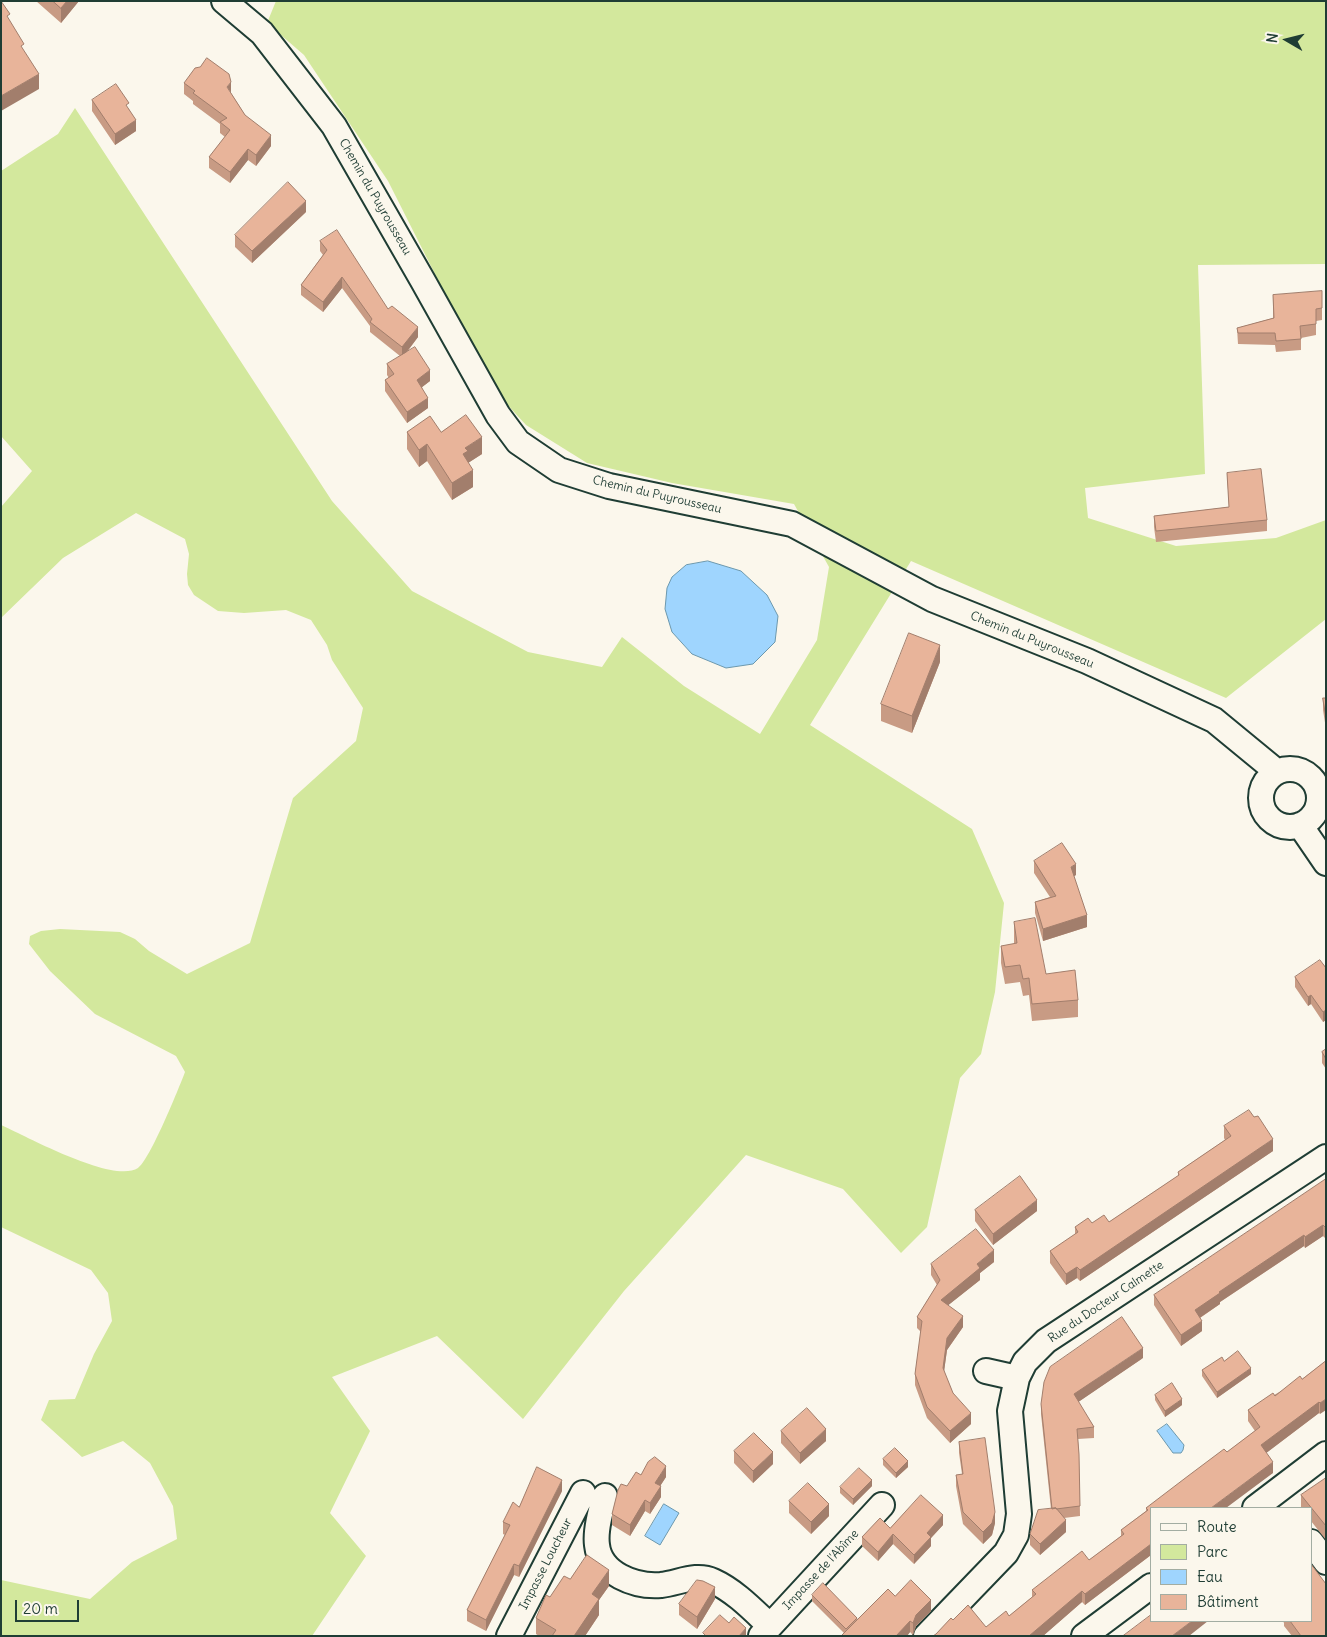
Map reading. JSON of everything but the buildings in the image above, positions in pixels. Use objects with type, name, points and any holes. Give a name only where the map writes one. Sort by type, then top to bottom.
[{"type":"street","name":"Chemin du Puyrousseau","points":[[224,1],[262,33],[334,126],[498,415],[518,442],[559,470],[609,486],[792,524],[932,599],[1086,661],[1214,720],[1276,771]]},
{"type":"street","points":[[1291,768],[1305,772],[1322,791],[1316,811],[1309,820],[1293,827],[1278,824],[1269,818],[1261,802],[1261,790],[1265,781],[1276,771],[1291,768]]},
{"type":"street","points":[[1300,825],[1326,863]]},
{"type":"street","name":"Rue du Docteur Calmette","points":[[926,1636],[1006,1553],[1016,1535],[1019,1514],[1010,1412],[1017,1378],[1025,1362],[1046,1341],[1326,1157]]},
{"type":"street","points":[[986,1371],[1017,1378]]},
{"type":"street","points":[[1259,1507],[1280,1501],[1326,1454]]},
{"type":"street","name":"Impasse Loucheur","points":[[509,1636],[594,1494],[601,1509],[597,1544],[602,1561],[615,1574],[634,1583],[660,1585],[695,1577],[713,1581],[739,1598],[765,1631]]},
{"type":"street","name":"Impasse de l'Abîme","points":[[765,1631],[882,1504]]},
{"type":"street","points":[[1312,1543],[1326,1562]]},
{"type":"street","points":[[1084,1636],[1150,1587]]},
{"type":"green space","points":[[276,1],[1326,1],[1326,264],[1198,265],[1205,474],[1085,488],[1088,518],[1176,546],[1276,538],[1326,520],[1326,619],[1226,698],[911,561],[810,725],[972,829],[1004,903],[995,992],[981,1054],[960,1078],[927,1227],[901,1253],[843,1189],[746,1155],[624,1291],[523,1419],[437,1336],[332,1377],[370,1431],[330,1513],[366,1556],[312,1636],[1,1636],[1,1580],[90,1599],[132,1562],[177,1539],[173,1506],[150,1463],[123,1441],[82,1457],[41,1420],[49,1400],[75,1399],[94,1354],[112,1321],[108,1293],[91,1270],[1,1227],[1,1125],[91,1165],[110,1170],[126,1171],[138,1168],[150,1152],[157,1138],[185,1072],[176,1056],[95,1014],[50,971],[29,944],[30,936],[41,931],[60,929],[120,932],[135,939],[149,951],[187,974],[250,943],[293,798],[356,741],[363,708],[332,660],[327,645],[311,620],[286,610],[244,613],[218,611],[194,595],[188,585],[189,554],[185,539],[136,513],[63,558],[1,618],[1,507],[32,471],[1,436],[1,171],[58,134],[75,108],[332,501],[412,591],[528,652],[602,667],[622,637],[684,686],[760,734],[817,640],[829,567],[794,504],[672,483],[587,463],[526,425],[493,389],[388,181],[304,55],[267,23]]},
{"type":"water","points":[[708,561],[741,571],[767,595],[778,616],[775,642],[753,664],[726,668],[692,654],[672,632],[665,609],[667,588],[672,577],[686,565]]},
{"type":"water","points":[[1167,1424],[1184,1445],[1181,1453],[1173,1453],[1157,1431]]},
{"type":"water","points":[[664,1504],[679,1513],[660,1545],[645,1536]]}]
